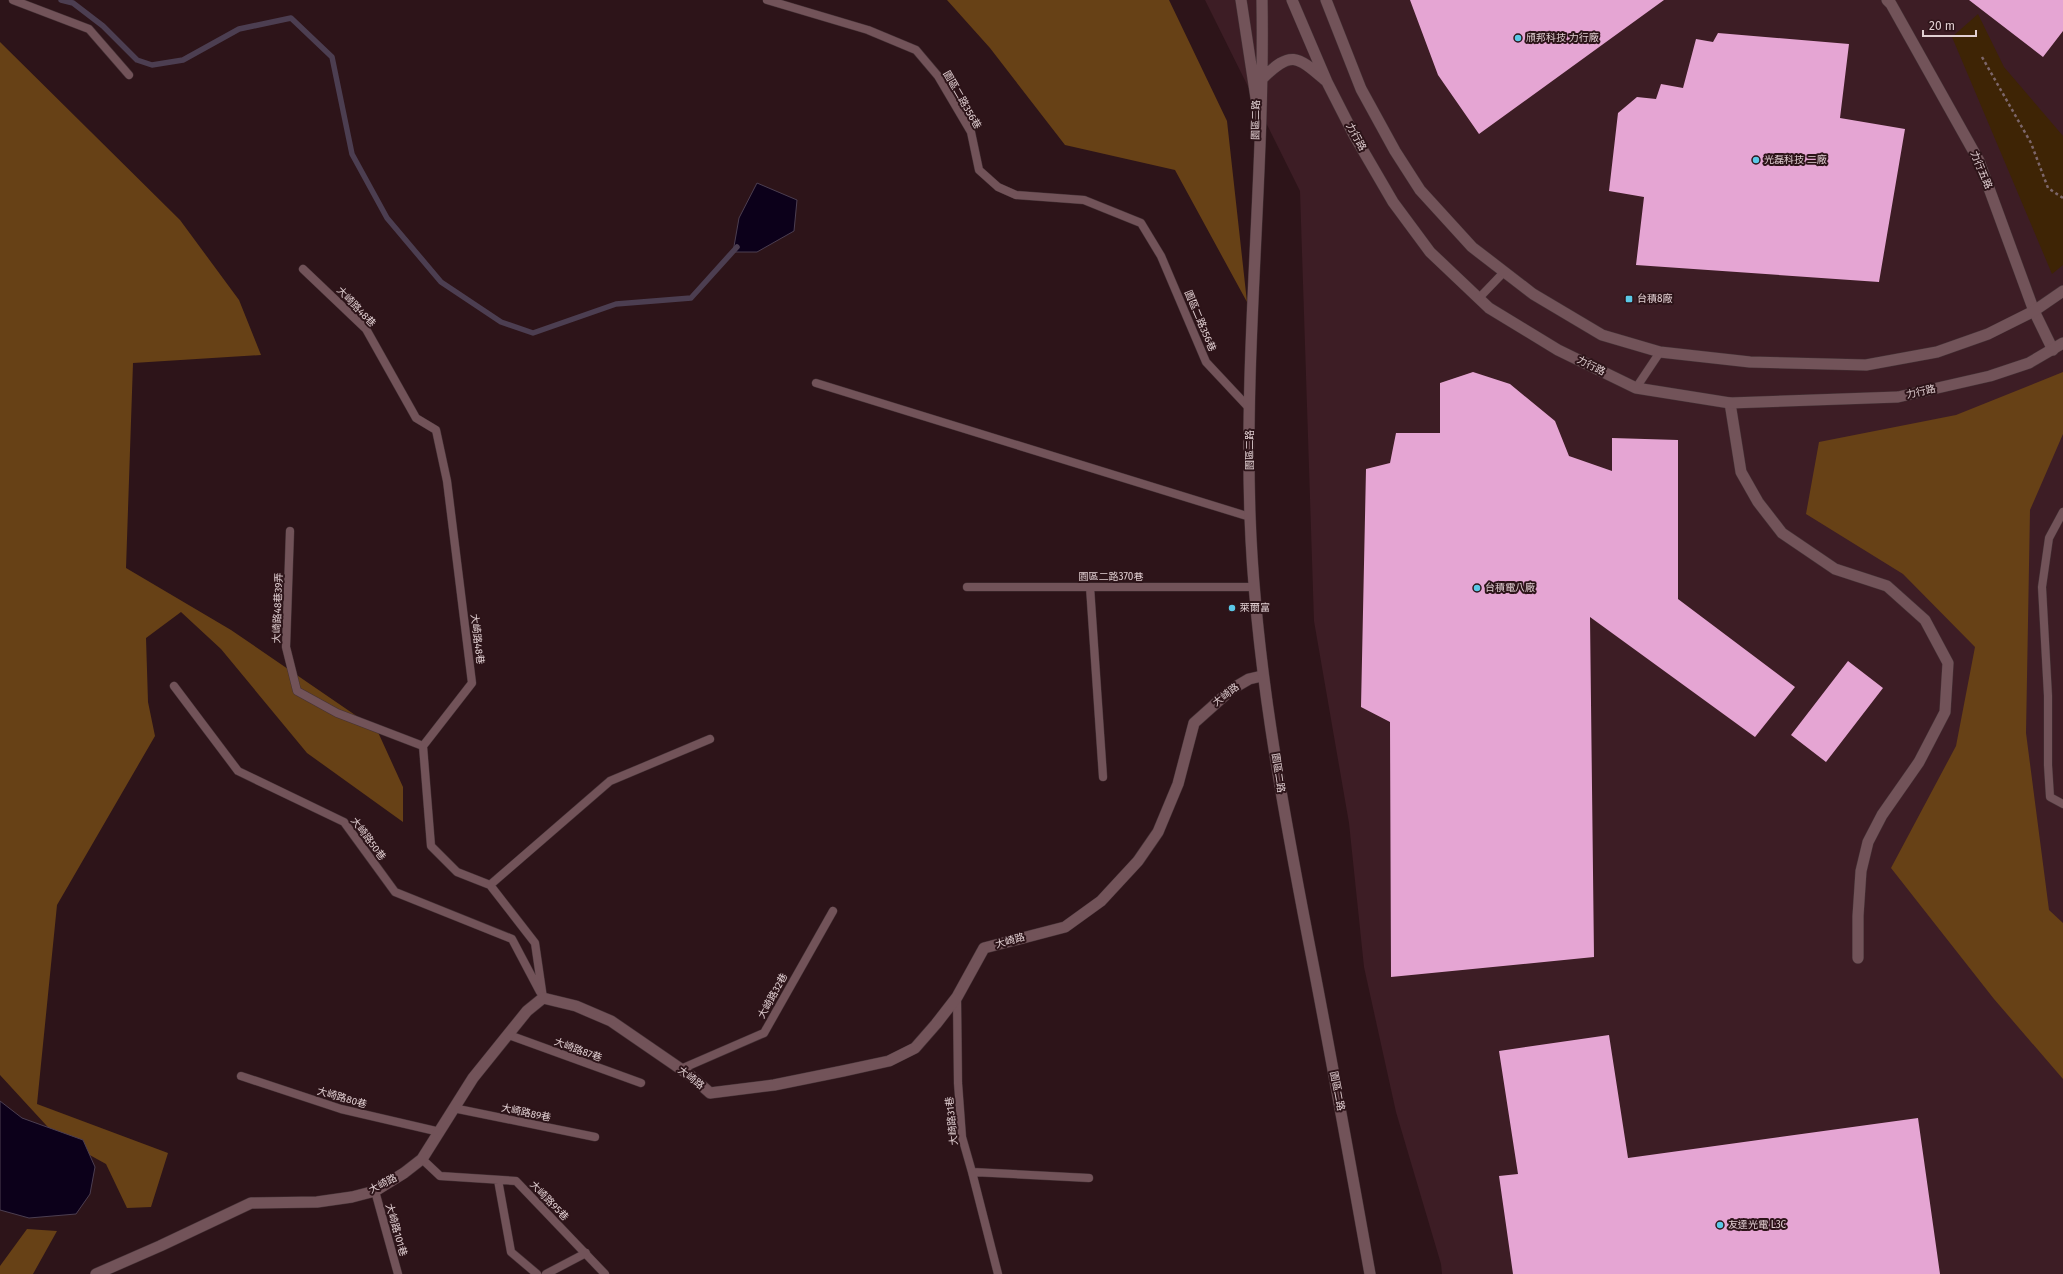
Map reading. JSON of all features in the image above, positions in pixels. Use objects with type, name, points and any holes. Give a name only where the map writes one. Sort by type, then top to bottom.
[{"type":"street","name":"園區二路","points":[[1241,0],[1256,91],[1254,264],[1250,409],[1250,517],[1262,676],[1288,834],[1337,1090],[1370,1274]]},
{"type":"street","name":"園區二路","points":[[1254,264],[1263,78],[1262,0]]},
{"type":"street","name":"力行路","points":[[1292,0],[1327,82],[1354,135],[1393,202],[1430,252],[1489,308],[1558,350],[1636,388],[1730,403],[1898,397],[1990,376],[2029,363],[2063,343]]},
{"type":"street","points":[[1326,0],[1361,89],[1395,151],[1420,190],[1472,247],[1533,294],[1602,335],[1660,352],[1750,362],[1866,365],[1937,352],[1988,334],[2034,311],[2063,291]]},
{"type":"street","name":"力行五路","points":[[1887,0],[1891,4],[1979,161],[2034,311],[2053,350]]},
{"type":"street","points":[[1263,78],[1278,63],[1289,59],[1298,60],[1327,82]]},
{"type":"street","points":[[1730,403],[1742,472],[1758,502],[1782,533],[1835,569],[1887,586],[1925,620],[1948,663],[1945,712],[1919,762],[1882,815],[1868,842],[1861,871],[1858,916],[1858,958]]},
{"type":"street","name":"大崎路","points":[[96,1274],[251,1203],[317,1202],[352,1197],[375,1191],[404,1173],[422,1159],[473,1078],[509,1036],[527,1011],[543,998],[576,1006],[602,1016],[681,1069],[710,1093],[774,1085],[889,1061],[915,1048],[936,1024],[957,996],[984,948],[1065,927],[1101,901],[1138,861],[1158,832],[1178,784],[1194,723],[1232,689],[1249,679],[1262,676]]},
{"type":"lane","points":[[13,0],[89,28],[129,75]]},
{"type":"lane","name":"園區二路356巷","points":[[767,0],[868,30],[916,50],[938,76],[971,132],[978,170],[998,187],[1016,195],[1084,200],[1141,223],[1161,256],[1206,362],[1250,409]]},
{"type":"lane","name":"大崎路48巷","points":[[303,269],[366,329],[416,418],[436,430],[447,481],[472,683],[423,746]]},
{"type":"lane","points":[[1479,298],[1504,272]]},
{"type":"lane","points":[[1636,388],[1660,352]]},
{"type":"lane","points":[[816,383],[1250,517]]},
{"type":"lane","points":[[2063,512],[2049,538],[2042,587],[2048,696],[2048,765],[2050,797],[2063,804]]},
{"type":"lane","name":"大崎路48巷39弄","points":[[290,531],[286,647],[297,691],[337,713],[423,746]]},
{"type":"lane","name":"園區二路370巷","points":[[968,587],[1255,587]]},
{"type":"lane","points":[[1090,587],[1103,777]]},
{"type":"lane","name":"大崎路50巷","points":[[174,686],[238,772],[344,822],[395,892],[512,939],[543,998]]},
{"type":"lane","points":[[490,885],[610,781],[710,739]]},
{"type":"lane","points":[[423,746],[431,846],[457,872],[490,885],[536,943],[543,998]]},
{"type":"lane","name":"大崎路32巷","points":[[681,1069],[764,1033],[833,911]]},
{"type":"lane","name":"大崎路31巷","points":[[957,996],[958,1083],[962,1137],[998,1274]]},
{"type":"lane","name":"大崎路87巷","points":[[509,1036],[640,1083]]},
{"type":"lane","name":"大崎路80巷","points":[[241,1076],[341,1110],[440,1132]]},
{"type":"lane","name":"大崎路89巷","points":[[453,1108],[595,1137]]},
{"type":"lane","name":"大崎路95巷","points":[[422,1159],[440,1176],[516,1181],[605,1274]]},
{"type":"lane","points":[[972,1172],[1089,1178]]},
{"type":"lane","points":[[498,1180],[511,1252],[537,1274]]},
{"type":"lane","name":"大崎路101巷","points":[[375,1191],[398,1274]]},
{"type":"lane","points":[[546,1274],[586,1253]]},
{"type":"path","points":[[1982,57],[2031,143],[2048,188],[2063,198]]},
{"type":"shaded area","points":[[947,0],[1169,0],[1227,121],[1247,302],[1175,170],[1065,145],[990,48]]},
{"type":"shaded area","points":[[1205,0],[2063,0],[2063,1274],[1442,1274],[1441,1264],[1396,1112],[1364,967],[1349,823],[1314,621],[1300,191]]},
{"type":"shaded area","points":[[1978,14],[2004,67],[2063,136],[2063,265],[2052,274],[1952,37]]},
{"type":"shaded area","points":[[0,42],[180,220],[239,300],[261,355],[133,363],[126,568],[231,630],[377,730],[403,787],[403,822],[307,753],[221,649],[181,612],[146,638],[148,702],[155,736],[57,905],[37,1104],[168,1153],[151,1207],[127,1208],[106,1164],[57,1137],[0,1075]]},
{"type":"shaded area","points":[[757,183],[797,200],[794,231],[757,252],[733,252],[739,218]]},
{"type":"shaded area","points":[[2063,372],[2063,434],[2030,510],[2026,733],[2049,910],[2063,923],[2063,1079],[1994,999],[1891,868],[1956,746],[1975,647],[1903,574],[1806,514],[1819,442],[1956,415]]},
{"type":"shaded area","points":[[0,1101],[22,1118],[83,1140],[95,1167],[90,1194],[76,1214],[29,1218],[0,1210]]},
{"type":"shaded area","points":[[27,1229],[57,1231],[33,1274],[0,1274],[0,1266]]},
{"type":"building","name":"頎邦科技 力行廠","points":[[1410,0],[1664,0],[1479,134],[1438,75]]},
{"type":"building","points":[[1969,0],[2063,0],[2063,31],[2043,57]]},
{"type":"building","name":"光磊科技 二廠","points":[[1718,33],[1849,44],[1840,118],[1905,129],[1879,282],[1636,265],[1644,197],[1609,191],[1618,113],[1637,97],[1656,99],[1661,84],[1683,88],[1696,39],[1713,42]]},
{"type":"building","name":"台積電八廠","points":[[1473,372],[1510,384],[1555,421],[1569,456],[1612,471],[1612,438],[1678,440],[1678,599],[1795,687],[1755,737],[1590,617],[1594,957],[1391,977],[1390,722],[1361,707],[1366,469],[1390,463],[1396,433],[1440,433],[1440,383]]},
{"type":"building","points":[[1848,661],[1883,688],[1826,762],[1791,735]]},
{"type":"building","name":"友達光電 L3C","points":[[1609,1035],[1628,1158],[1918,1118],[1940,1274],[1513,1274],[1499,1176],[1518,1174],[1499,1051]]},
{"type":"waterway","points":[[61,0],[73,3],[103,26],[137,60],[152,65],[183,60],[239,29],[291,18],[332,57],[352,154],[387,218],[441,282],[501,322],[533,333],[616,304],[691,298],[737,247]]},
{"type":"place","name":"頎邦科技 力行廠","points":[[1518,38]]},
{"type":"place","name":"光磊科技 二廠","points":[[1756,160]]},
{"type":"place","name":"台積8廠","points":[[1629,299]]},
{"type":"place","name":"台積電八廠","points":[[1477,588]]},
{"type":"place","name":"萊爾富","points":[[1232,608]]},
{"type":"place","name":"友達光電 L3C","points":[[1720,1225]]}]
